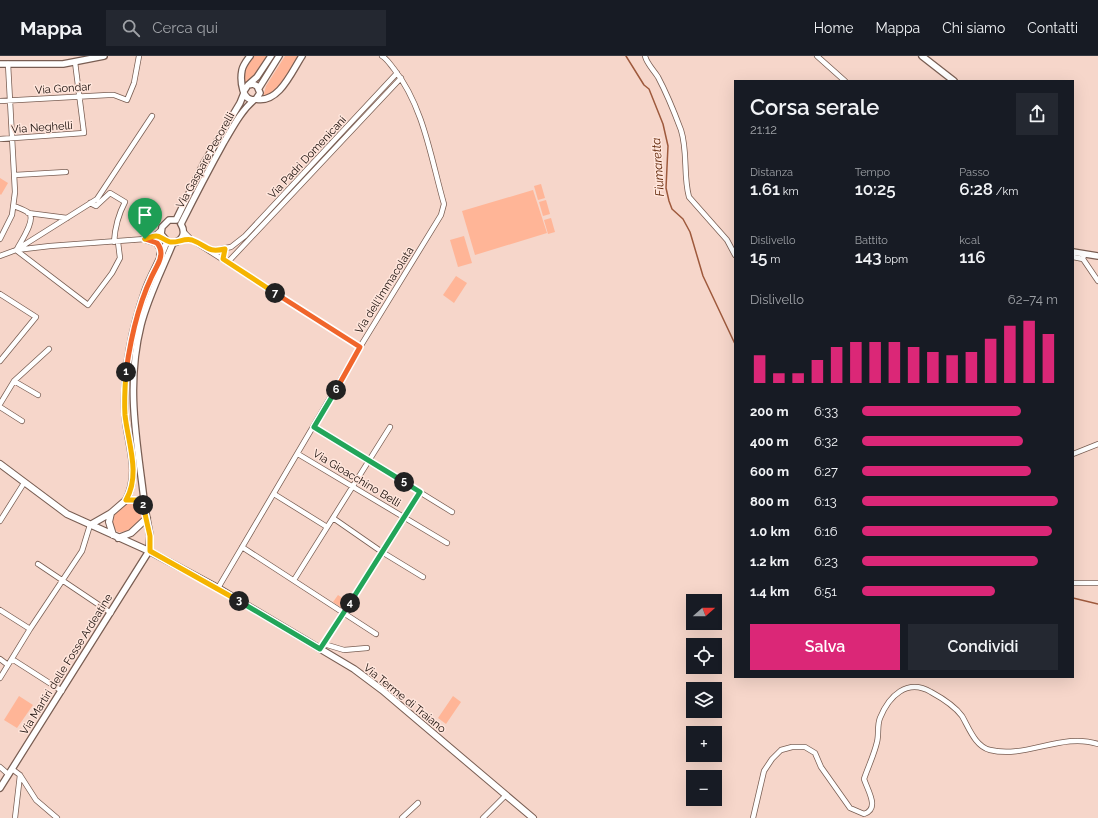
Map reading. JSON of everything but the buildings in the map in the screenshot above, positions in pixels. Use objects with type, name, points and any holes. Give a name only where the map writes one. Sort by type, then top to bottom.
[{"type":"main road","points":[[0,464],[67,514],[90,525],[111,513],[126,500],[136,500],[145,508],[150,551]]},
{"type":"main road","points":[[111,513],[108,522],[115,536],[131,533],[147,518]]},
{"type":"main road","name":"Via Terme di Traiano","points":[[90,525],[150,551],[322,647],[372,682],[533,818]]},
{"type":"street","points":[[0,64],[42,65],[75,62],[104,56]]},
{"type":"street","name":"Via Gondar","points":[[0,101],[114,95],[127,100],[134,83],[139,56]]},
{"type":"street","points":[[250,56],[242,70],[242,84],[247,98],[255,99],[264,99],[275,95],[302,56]]},
{"type":"street","points":[[244,92],[248,85],[257,77],[271,56]]},
{"type":"street","points":[[255,99],[259,95],[259,88],[279,56]]},
{"type":"street","name":"Via dell'Immacolata","points":[[218,588],[360,347],[441,215],[444,204],[418,111],[410,92],[401,78],[382,56]]},
{"type":"street","points":[[645,56],[647,62],[657,76],[680,129],[685,146],[687,189],[689,197],[727,240],[734,253]]},
{"type":"street","points":[[817,56],[844,80]]},
{"type":"street","points":[[922,56],[953,80]]},
{"type":"street","points":[[75,62],[79,96]]},
{"type":"street","points":[[0,239],[12,215],[14,206],[15,176],[8,64]]},
{"type":"street","name":"Via Padri Domenicani","points":[[210,251],[226,249],[245,236],[397,73]]},
{"type":"street","name":"Via Padri Domenicani","points":[[228,262],[401,78]]},
{"type":"street","points":[[248,85],[253,84],[259,88]]},
{"type":"street","name":"Via Gaspare Pecorelli","points":[[161,230],[166,222],[176,220],[204,163],[240,103],[244,92]]},
{"type":"street","name":"Via Neghelli","points":[[0,139],[84,133],[79,96]]},
{"type":"street","name":"Via Gaspare Pecorelli","points":[[184,232],[181,224],[207,172],[235,122],[247,106],[255,99]]},
{"type":"street","points":[[0,256],[16,250],[97,199],[152,116]]},
{"type":"street","points":[[15,176],[66,172]]},
{"type":"street","points":[[16,250],[88,305],[112,273],[120,258],[116,242],[115,227],[119,213],[125,202],[110,193],[96,206],[90,203]]},
{"type":"street","points":[[14,206],[28,213],[67,218]]},
{"type":"street","points":[[16,250],[31,222],[31,215],[28,213]]},
{"type":"street","points":[[176,220],[181,224]]},
{"type":"street","points":[[16,250],[145,239],[154,236],[161,230],[165,239],[160,259],[150,278],[137,313],[130,345],[126,373],[125,414],[134,482],[126,500]]},
{"type":"street","points":[[180,240],[184,232],[192,240],[360,347]]},
{"type":"street","points":[[154,236],[173,243]]},
{"type":"street","points":[[145,239],[157,243],[161,250],[160,259]]},
{"type":"street","points":[[145,508],[132,408],[134,357],[141,324],[148,302],[173,243],[180,240],[192,240]]},
{"type":"street","points":[[223,259],[226,249],[233,253],[233,256]]},
{"type":"street","points":[[1074,252],[1084,257],[1098,281]]},
{"type":"street","points":[[1074,257],[1098,256]]},
{"type":"street","points":[[0,294],[36,317],[0,361]]},
{"type":"street","points":[[22,421],[0,406],[14,381],[49,349]]},
{"type":"street","points":[[14,381],[38,395]]},
{"type":"street","points":[[314,427],[452,512]]},
{"type":"street","points":[[294,580],[326,527],[390,428]]},
{"type":"street","points":[[1074,454],[1098,444]]},
{"type":"street","name":"Via Gioacchino Belli","points":[[298,454],[447,543]]},
{"type":"street","points":[[0,521],[24,483]]},
{"type":"street","points":[[322,647],[420,492]]},
{"type":"street","points":[[274,494],[326,527]]},
{"type":"street","points":[[333,518],[382,552],[423,577]]},
{"type":"street","points":[[0,678],[30,629],[82,551],[90,525]]},
{"type":"street","points":[[242,547],[376,634]]},
{"type":"street","name":"Via Martiri delle Fosse Ardeatine","points":[[0,788],[150,551]]},
{"type":"street","points":[[38,564],[111,613]]},
{"type":"street","points":[[1074,583],[1098,583]]},
{"type":"street","points":[[0,610],[30,629]]},
{"type":"street","name":"Via Terme di Traiano","points":[[322,647],[344,650],[367,648]]},
{"type":"street","points":[[0,659],[8,665]]},
{"type":"street","points":[[12,659],[62,691]]},
{"type":"street","points":[[752,818],[764,771],[772,759],[782,750],[792,747],[805,748],[815,753],[822,767],[850,808],[864,814],[870,812],[872,802],[864,779],[877,742],[880,719],[889,702],[896,694],[915,686],[925,688],[952,705],[961,715],[980,745],[988,750],[1015,752],[1048,744],[1072,741],[1098,744]]},
{"type":"street","points":[[0,767],[20,775],[36,800],[56,818]]},
{"type":"street","points":[[15,818],[20,775]]},
{"type":"street","points":[[483,818],[506,796]]},
{"type":"street","points":[[402,818],[418,803]]},
{"type":"shaded area","points":[[253,56],[269,56],[256,76],[244,87],[244,72]]},
{"type":"shaded area","points":[[285,56],[299,56],[280,85],[270,94],[263,97],[266,86]]},
{"type":"shaded area","points":[[0,178],[8,183],[1,195],[0,194]]},
{"type":"shaded area","points":[[541,184],[545,198],[538,200],[534,186]]},
{"type":"shaded area","points":[[533,190],[547,233],[475,255],[462,211]]},
{"type":"shaded area","points":[[546,200],[550,214],[543,216],[539,202]]},
{"type":"shaded area","points":[[551,218],[555,232],[548,234],[544,220]]},
{"type":"shaded area","points":[[464,236],[472,263],[458,267],[450,240]]},
{"type":"shaded area","points":[[456,276],[467,283],[454,303],[443,295]]},
{"type":"shaded area","points":[[133,502],[141,505],[144,513],[143,518],[134,527],[118,532],[112,523],[115,514],[123,506]]},
{"type":"shaded area","points":[[338,595],[347,601],[342,608],[333,602]]},
{"type":"shaded area","points":[[19,696],[33,705],[17,728],[4,720]]},
{"type":"shaded area","points":[[453,696],[461,702],[446,724],[438,718]]},
{"type":"waterway","name":"Fiumaretta","points":[[626,56],[644,85],[649,89],[663,124],[668,146],[666,188],[672,209],[683,219],[690,232],[703,276],[734,342]]},
{"type":"waterway","name":"Fiumaretta","points":[[1074,598],[1098,604]]},
{"type":"route","points":[[154,236],[163,237],[165,240],[170,242],[192,240],[210,251],[225,249],[223,259],[360,347],[314,427],[420,492],[320,649],[218,588],[150,551],[150,536],[145,508],[141,502],[131,499],[126,500],[134,482],[134,473],[125,414],[126,373],[137,313],[150,278],[160,259],[161,250],[157,243],[145,239],[154,236]]}]
